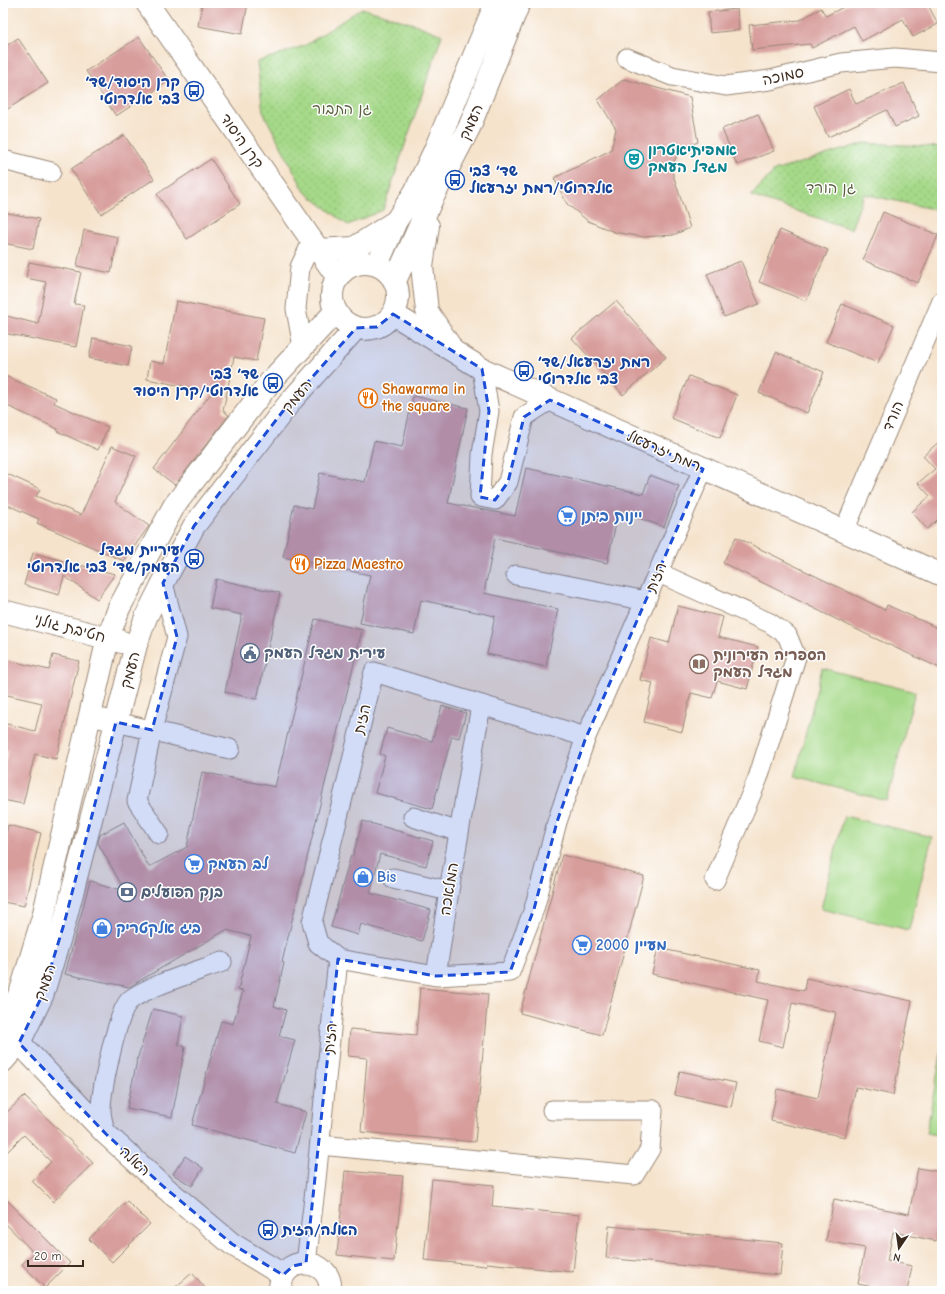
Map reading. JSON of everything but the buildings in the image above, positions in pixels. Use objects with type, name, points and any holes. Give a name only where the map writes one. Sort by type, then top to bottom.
[{"type":"main road","name":"קרן היסוד","points":[[147,3],[338,278]]},
{"type":"main road","name":"העמק","points":[[377,265],[396,221],[415,192],[434,152],[496,3]]},
{"type":"main road","name":"העמק","points":[[395,281],[431,201],[470,128],[519,3]]},
{"type":"main road","points":[[431,201],[422,266],[427,311],[454,352]]},
{"type":"main road","points":[[315,246],[354,248],[396,221]]},
{"type":"main road","points":[[366,263],[377,265],[387,272],[395,281],[398,292],[398,303],[393,314],[386,322],[377,327],[367,329],[356,328],[345,321],[336,311],[332,294],[338,278],[345,270],[355,265],[366,263]]},
{"type":"main road","name":"העמק","points":[[3,1026],[21,991],[43,917],[108,638],[119,608],[174,506],[270,382],[336,311]]},
{"type":"main road","name":"רמת יזרעאל","points":[[393,314],[482,369],[942,575]]},
{"type":"main road","name":"העמק","points":[[3,1061],[19,1043],[42,996],[64,924],[136,645],[146,617],[163,582],[194,526],[290,402],[356,328]]},
{"type":"main road","name":"חטיבת גולני","points":[[3,611],[136,645]]},
{"type":"main road","name":"האלה","points":[[3,1026],[106,1134],[164,1187],[281,1283]]},
{"type":"main road","points":[[281,1283],[293,1266],[306,1263],[320,1268],[326,1274],[329,1281],[330,1291]]},
{"type":"street","name":"סמוכה","points":[[627,58],[672,76],[726,86],[770,80],[840,63],[896,58],[942,62]]},
{"type":"street","points":[[3,160],[51,172]]},
{"type":"street","points":[[303,347],[296,309],[300,267],[315,246]]},
{"type":"street","name":"הורד","points":[[844,531],[942,301]]},
{"type":"street","points":[[482,369],[489,411],[482,454],[480,497],[495,500],[508,482],[524,417],[550,400]]},
{"type":"street","name":"הזית","points":[[306,1263],[320,1145],[338,959],[318,943],[312,922],[374,672],[586,737],[659,574],[703,469]]},
{"type":"street","points":[[659,574],[770,623],[787,635],[796,657],[758,778],[715,880]]},
{"type":"street","points":[[516,575],[646,601]]},
{"type":"street","points":[[159,834],[137,801],[152,730],[177,637],[163,582]]},
{"type":"street","name":"המלאכה","points":[[436,976],[481,705]]},
{"type":"street","points":[[91,716],[230,749]]},
{"type":"street","points":[[338,959],[436,976],[510,972],[534,909],[557,822],[586,737]]},
{"type":"street","points":[[412,817],[459,832]]},
{"type":"street","points":[[393,878],[449,891]]},
{"type":"street","points":[[106,1134],[101,1111],[118,1021],[129,1002],[149,990],[222,962]]},
{"type":"street","points":[[320,1145],[634,1175],[650,1149],[653,1110],[552,1110]]},
{"type":"highlighted area","points":[[393,314],[482,369],[489,411],[480,497],[495,500],[508,482],[524,417],[550,400],[703,469],[585,740],[557,822],[534,909],[510,972],[436,976],[338,959],[306,1263],[293,1266],[283,1275],[232,1244],[164,1187],[106,1134],[19,1043],[42,996],[64,924],[116,722],[152,730],[177,637],[163,583],[194,526],[290,402],[356,328],[377,327]]},
{"type":"green space","name":"גן התבור","points":[[362,8],[417,25],[442,35],[383,210],[348,225],[305,192],[263,112],[257,62],[306,45]]},
{"type":"green space","name":"גן הורד","points":[[864,143],[942,147],[942,211],[864,194],[851,229],[751,196],[774,171]]},
{"type":"green space","points":[[822,668],[915,692],[887,801],[795,777]]},
{"type":"green space","points":[[844,816],[932,837],[909,930],[821,909]]},
{"type":"green space","points":[[942,1050],[942,1136],[926,1133]]},
{"type":"place","name":"קרן היסוד/שד׳ צבי אלדרוטי","points":[[194,91]]},
{"type":"place","name":"אמפיתיאטרון מגדל העמק","points":[[634,159]]},
{"type":"place","name":"שד׳ צבי אלדרוטי/רמת יזרעאל","points":[[455,180]]},
{"type":"place","name":"רמת יזרעאל/שד׳ צבי אלדרוטי","points":[[524,371]]},
{"type":"place","name":"שד׳ צבי אלדרוטי/קרן היסוד","points":[[273,383]]},
{"type":"place","name":"Shawarma in the square","points":[[368,398]]},
{"type":"place","name":"יינות ביתן","points":[[567,516]]},
{"type":"place","name":"עיריית מגדל העמק/שד׳ צבי אלדרוטי","points":[[194,559]]},
{"type":"place","name":"Pizza Maestro","points":[[300,564]]},
{"type":"place","name":"עירית מגדל העמק","points":[[250,653]]},
{"type":"place","name":"הספריה העירונית מגדל העמק","points":[[699,664]]},
{"type":"place","name":"לב העמק","points":[[194,864]]},
{"type":"place","name":"Bis","points":[[363,877]]},
{"type":"place","name":"בנק הפועלים","points":[[127,892]]},
{"type":"place","name":"ביג אלקטריק","points":[[102,928]]},
{"type":"place","name":"מעיין 2000","points":[[582,945]]},
{"type":"place","name":"האלה/הזית","points":[[268,1230]]}]
